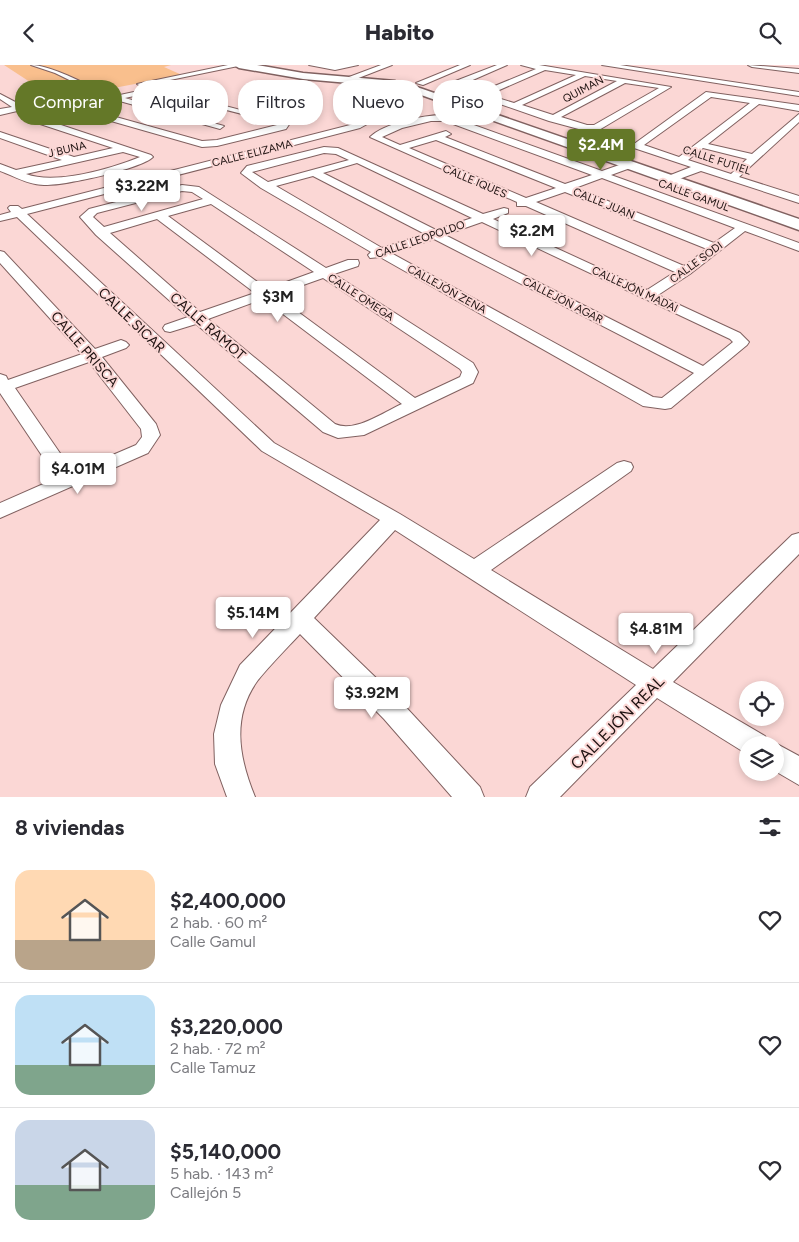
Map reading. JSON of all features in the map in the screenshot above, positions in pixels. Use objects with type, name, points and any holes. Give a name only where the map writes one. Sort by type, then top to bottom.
[{"type":"street","points":[[122,88],[239,65],[318,71],[371,80]]},
{"type":"street","points":[[257,65],[318,71],[371,80]]},
{"type":"street","points":[[318,71],[354,65]]},
{"type":"street","points":[[353,77],[388,65]]},
{"type":"street","points":[[423,80],[466,65]]},
{"type":"street","points":[[466,80],[503,65]]},
{"type":"street","points":[[508,118],[533,113],[586,128],[596,128],[667,87],[525,65]]},
{"type":"street","points":[[606,65],[799,95]]},
{"type":"street","points":[[752,65],[798,70]]},
{"type":"street","points":[[502,86],[544,68]]},
{"type":"street","points":[[508,118],[543,94],[584,74]]},
{"type":"street","name":"QUIMAN","points":[[552,119],[625,80]]},
{"type":"street","points":[[122,97],[148,91],[160,91],[238,110]]},
{"type":"street","points":[[423,91],[508,118],[799,225]]},
{"type":"street","points":[[543,94],[552,96]]},
{"type":"street","name":"CALLE FUTIEL","points":[[758,101],[709,94],[637,146],[794,198]]},
{"type":"street","points":[[0,96],[15,107]]},
{"type":"street","points":[[122,100],[229,124]]},
{"type":"street","points":[[570,101],[579,104]]},
{"type":"street","points":[[680,161],[758,101],[799,108]]},
{"type":"street","points":[[0,112],[15,112]]},
{"type":"street","points":[[502,113],[508,118],[629,165],[799,219]]},
{"type":"street","points":[[508,118],[533,113]]},
{"type":"street","points":[[0,121],[15,115]]},
{"type":"street","name":"CALLE GAMUL","points":[[423,118],[438,117],[471,127],[799,247]]},
{"type":"street","points":[[732,177],[756,158],[799,117]]},
{"type":"street","points":[[122,122],[177,137],[197,135],[238,122]]},
{"type":"street","points":[[0,167],[37,181],[56,181],[105,170],[148,157],[147,155],[59,125]]},
{"type":"street","points":[[197,135],[209,144],[283,127],[284,125]]},
{"type":"street","name":"CALLE ELIZAMA","points":[[0,218],[11,211],[116,184],[362,125]]},
{"type":"street","name":"CALLE IQUES","points":[[379,125],[375,137],[515,207],[684,271]]},
{"type":"street","points":[[399,148],[471,127]]},
{"type":"street","points":[[0,135],[72,160]]},
{"type":"street","points":[[244,136],[288,159]]},
{"type":"street","name":"CALLE JUAN","points":[[437,137],[716,248]]},
{"type":"street","points":[[701,145],[756,158]]},
{"type":"street","name":"J BUNA","points":[[16,173],[124,148]]},
{"type":"street","name":"CALLEJÓN MADAI","points":[[288,159],[324,150],[338,151],[748,340],[740,344],[706,373]]},
{"type":"street","name":"CALLEJÓN ZENA","points":[[288,159],[251,168],[246,173],[381,253],[649,402],[657,404],[671,400],[706,373]]},
{"type":"street","points":[[265,186],[358,160]]},
{"type":"street","name":"CALLE LEOPOLDO","points":[[170,328],[629,165]]},
{"type":"street","points":[[678,180],[700,168]]},
{"type":"street","points":[[105,170],[130,201],[143,198]]},
{"type":"street","points":[[678,180],[710,171]]},
{"type":"street","name":"CALLEJÓN AGAR","points":[[314,172],[706,373]]},
{"type":"street","points":[[93,173],[143,198]]},
{"type":"street","points":[[794,198],[799,185]]},
{"type":"street","name":"CALLE OMEGA","points":[[143,198],[191,188],[213,200],[466,365],[470,371],[467,380],[415,406]]},
{"type":"street","points":[[100,231],[213,200]]},
{"type":"street","name":"CALLE RAMOT","points":[[130,201],[88,213],[86,217],[198,318],[329,428],[338,432],[358,431],[415,406]]},
{"type":"street","name":"CALLE SICAR","points":[[11,211],[249,431],[294,464],[392,519],[655,685],[741,736]]},
{"type":"street","points":[[159,215],[415,406]]},
{"type":"street","name":"CALLE SODI","points":[[648,295],[743,227]]},
{"type":"street","name":"CALLE PRISCA","points":[[1,258],[92,355],[150,428],[152,435],[150,441],[142,449],[69,481]]},
{"type":"street","points":[[0,511],[69,481],[2,384],[121,345]]},
{"type":"street","points":[[475,570],[624,467]]},
{"type":"street","points":[[241,797],[231,778],[225,742],[233,702],[249,673],[392,519]]},
{"type":"street","name":"CALLEJÓN REAL","points":[[540,797],[799,541]]},
{"type":"street","points":[[299,618],[393,711],[470,797]]},
{"type":"street","points":[[784,762],[799,771]]},
{"type":"lane","points":[[33,65],[56,71],[74,80]]},
{"type":"shaded area","points":[[4,65],[171,65],[164,67],[182,75],[156,80],[132,80],[132,85],[122,86],[122,80],[27,80]]}]
